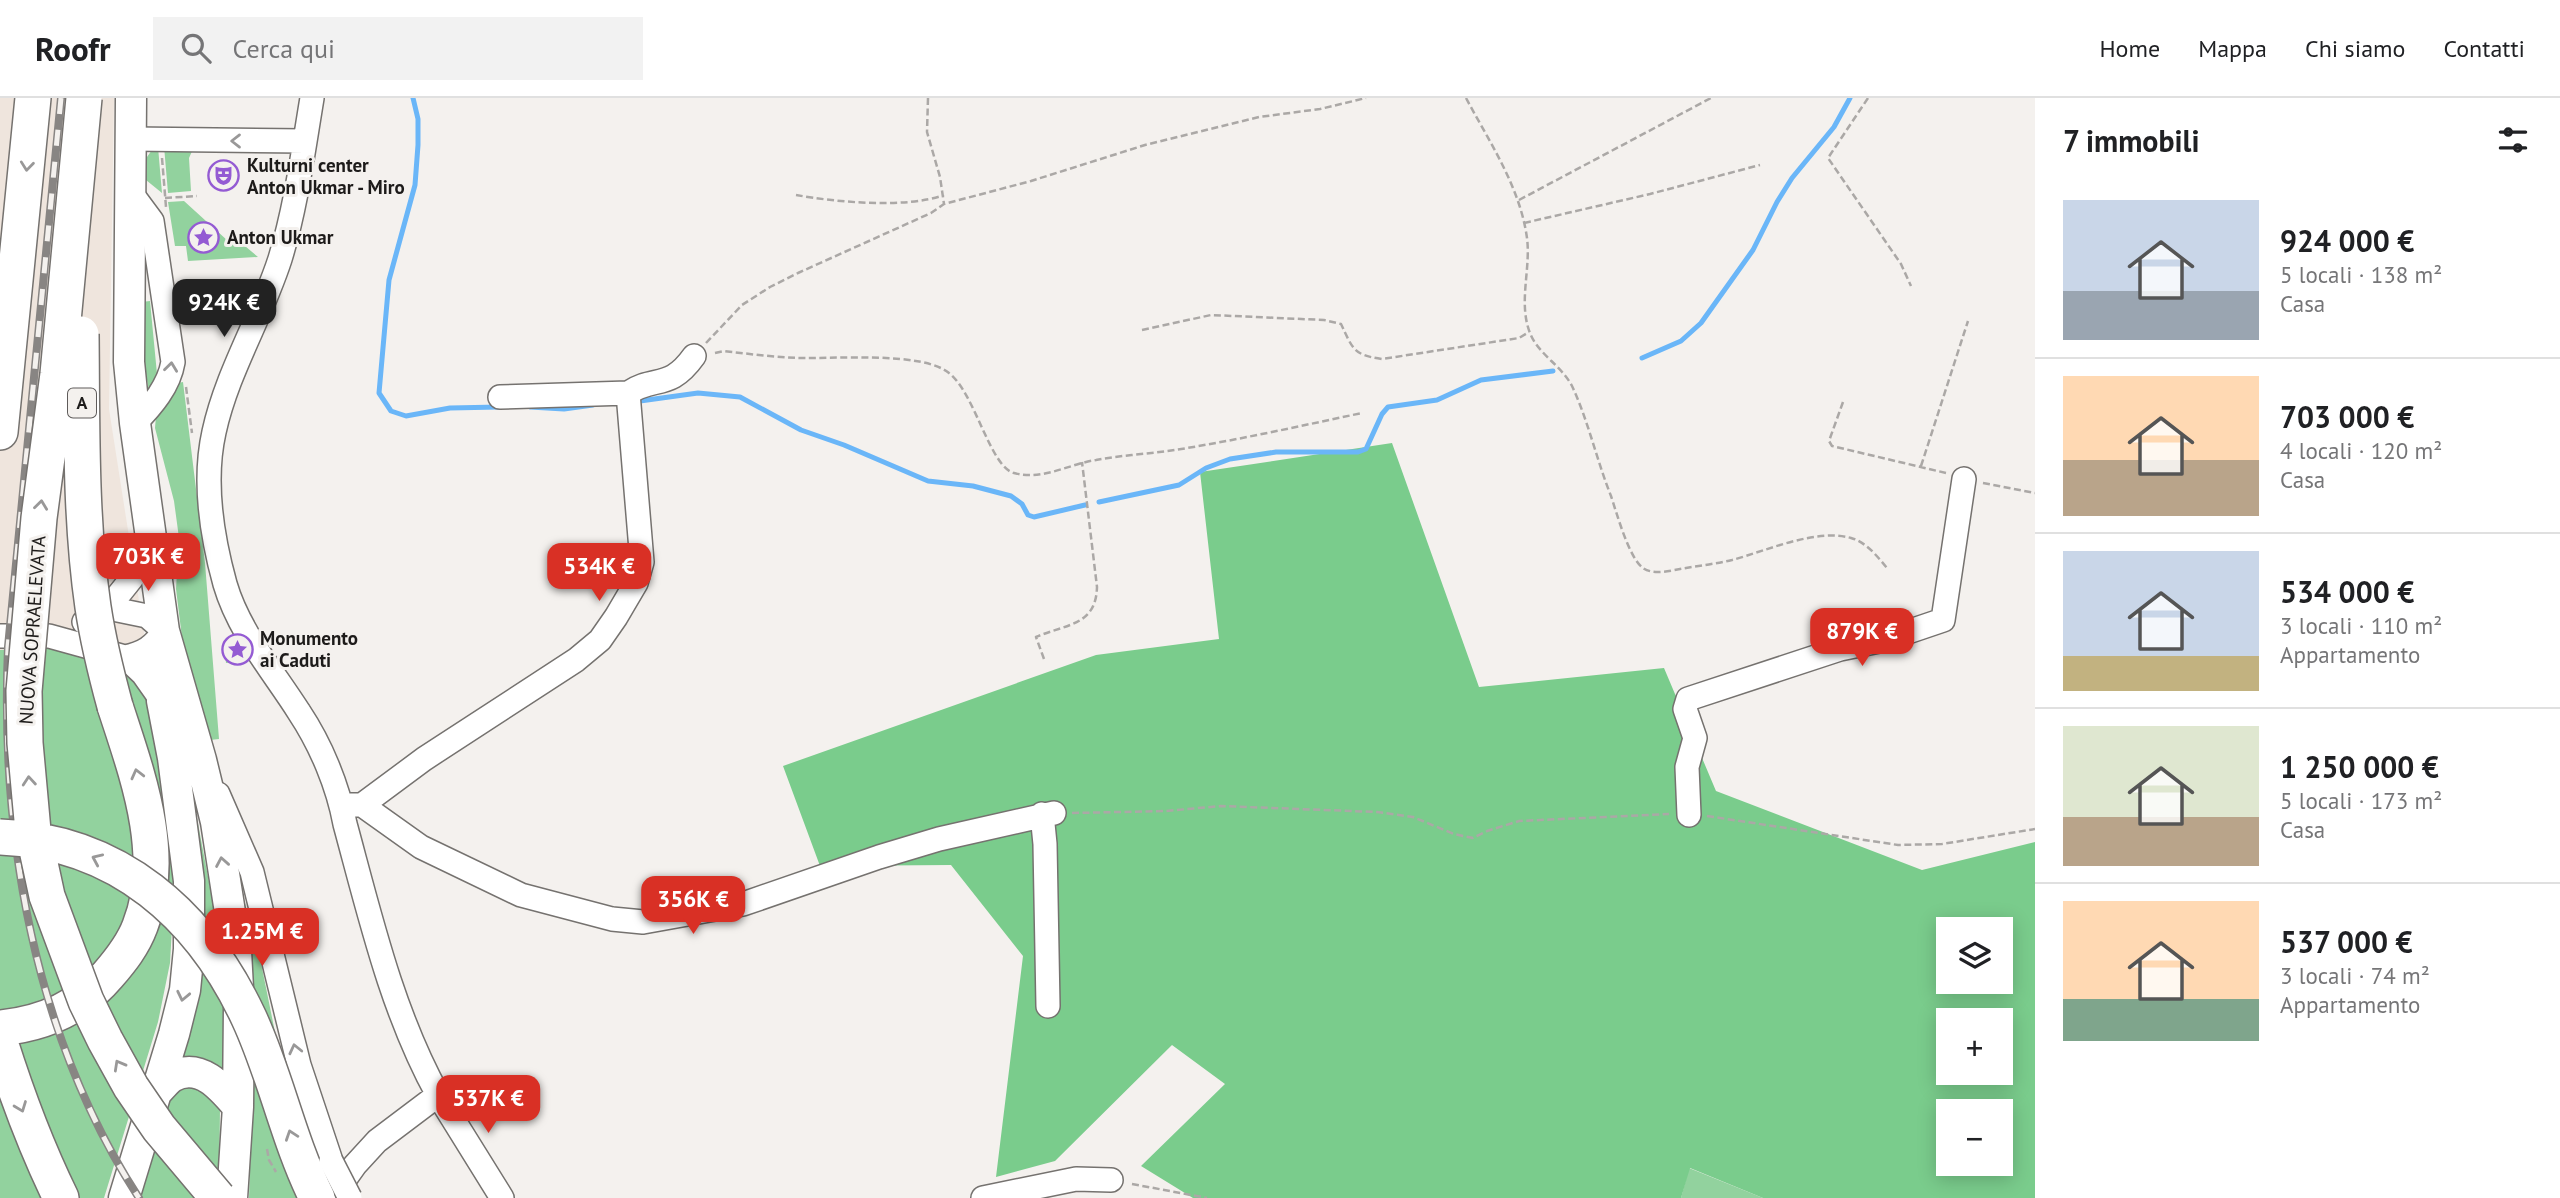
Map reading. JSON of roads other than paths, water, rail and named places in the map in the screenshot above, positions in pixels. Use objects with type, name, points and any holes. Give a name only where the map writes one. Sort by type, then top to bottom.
[{"type":"highway","points":[[0,432],[2,388],[33,98]]},
{"type":"highway","name":"A","points":[[0,1028],[22,1026],[62,1013],[97,988],[124,956],[141,926],[151,882],[150,850],[137,772],[104,663],[93,606],[86,543],[80,311],[85,98]]},
{"type":"highway","name":"NUOVA SOPRAELEVATA","points":[[85,98],[58,374],[39,518],[24,691],[25,743],[33,831],[47,896],[86,1001],[105,1040],[131,1087],[159,1128],[218,1198]]},
{"type":"highway","points":[[0,837],[66,845],[107,863],[144,884],[178,913],[206,945],[231,983],[250,1020],[303,1171],[317,1198]]},
{"type":"highway","points":[[0,1042],[17,1098],[61,1198]]},
{"type":"main road","points":[[131,98],[146,140],[132,194],[129,362],[135,423],[164,631],[216,822],[236,951],[239,1007],[238,1107],[232,1198]]},
{"type":"main road","points":[[124,1198],[185,990],[189,949],[189,881],[173,758],[162,701],[164,631]]},
{"type":"main road","points":[[156,1093],[172,1077],[200,1073],[219,1084],[238,1107]]},
{"type":"street","points":[[312,98],[280,258],[226,393],[214,433],[210,494],[214,533],[224,580],[236,612],[247,635],[301,715],[352,805],[421,847],[521,895],[611,919],[643,922],[751,902],[939,839],[1048,813],[1045,844],[1048,1006]]},
{"type":"street","points":[[146,140],[305,142]]},
{"type":"street","points":[[132,194],[152,220],[173,362],[171,375],[151,407],[135,423]]},
{"type":"street","points":[[500,397],[628,393],[681,373],[694,356]]},
{"type":"street","points":[[352,805],[576,660],[600,640],[616,617],[636,583],[642,553],[628,393]]},
{"type":"street","points":[[1689,815],[1687,767],[1695,738],[1685,709],[1688,699],[1840,649],[1884,640],[1943,620],[1964,479]]},
{"type":"street","points":[[49,636],[80,625],[108,608],[132,578],[153,542]]},
{"type":"street","points":[[108,608],[146,615],[164,631],[155,645],[141,654],[125,657]]},
{"type":"street","points":[[0,636],[49,636],[125,657],[143,674],[162,701]]},
{"type":"street","points":[[201,760],[252,872],[299,1065],[331,1161],[350,1198]]},
{"type":"street","points":[[352,805],[348,836],[391,984],[416,1050],[438,1095],[502,1198]]},
{"type":"street","points":[[332,1198],[377,1141],[438,1095]]},
{"type":"street","points":[[983,1198],[1076,1180],[1111,1180]]},
{"type":"waterway","points":[[413,98],[418,119],[415,185],[389,280],[379,393],[391,411],[406,416],[450,408],[499,407]]},
{"type":"waterway","points":[[1642,358],[1681,341],[1701,323],[1753,250],[1792,178],[1834,127],[1850,98]]},
{"type":"waterway","points":[[1099,502],[1179,485],[1206,468],[1230,459],[1276,452],[1358,452],[1366,449],[1388,407],[1437,400],[1481,380],[1553,371]]},
{"type":"waterway","points":[[640,401],[698,393],[740,397],[801,430],[844,445],[928,481],[973,486],[1011,496],[1022,504],[1028,515],[1034,517],[1085,505]]},
{"type":"waterway","points":[[530,407],[564,409],[593,405]]},
{"type":"railway","points":[[61,98],[8,647],[10,791],[18,863],[31,933],[49,1003],[73,1070],[103,1136],[139,1198]]},
{"type":"place","name":"Kulturni center Anton Ukmar - Miro","points":[[224,176]]},
{"type":"place","name":"Anton Ukmar","points":[[204,237]]},
{"type":"place","name":"Monumento ai Caduti","points":[[237,649]]}]
